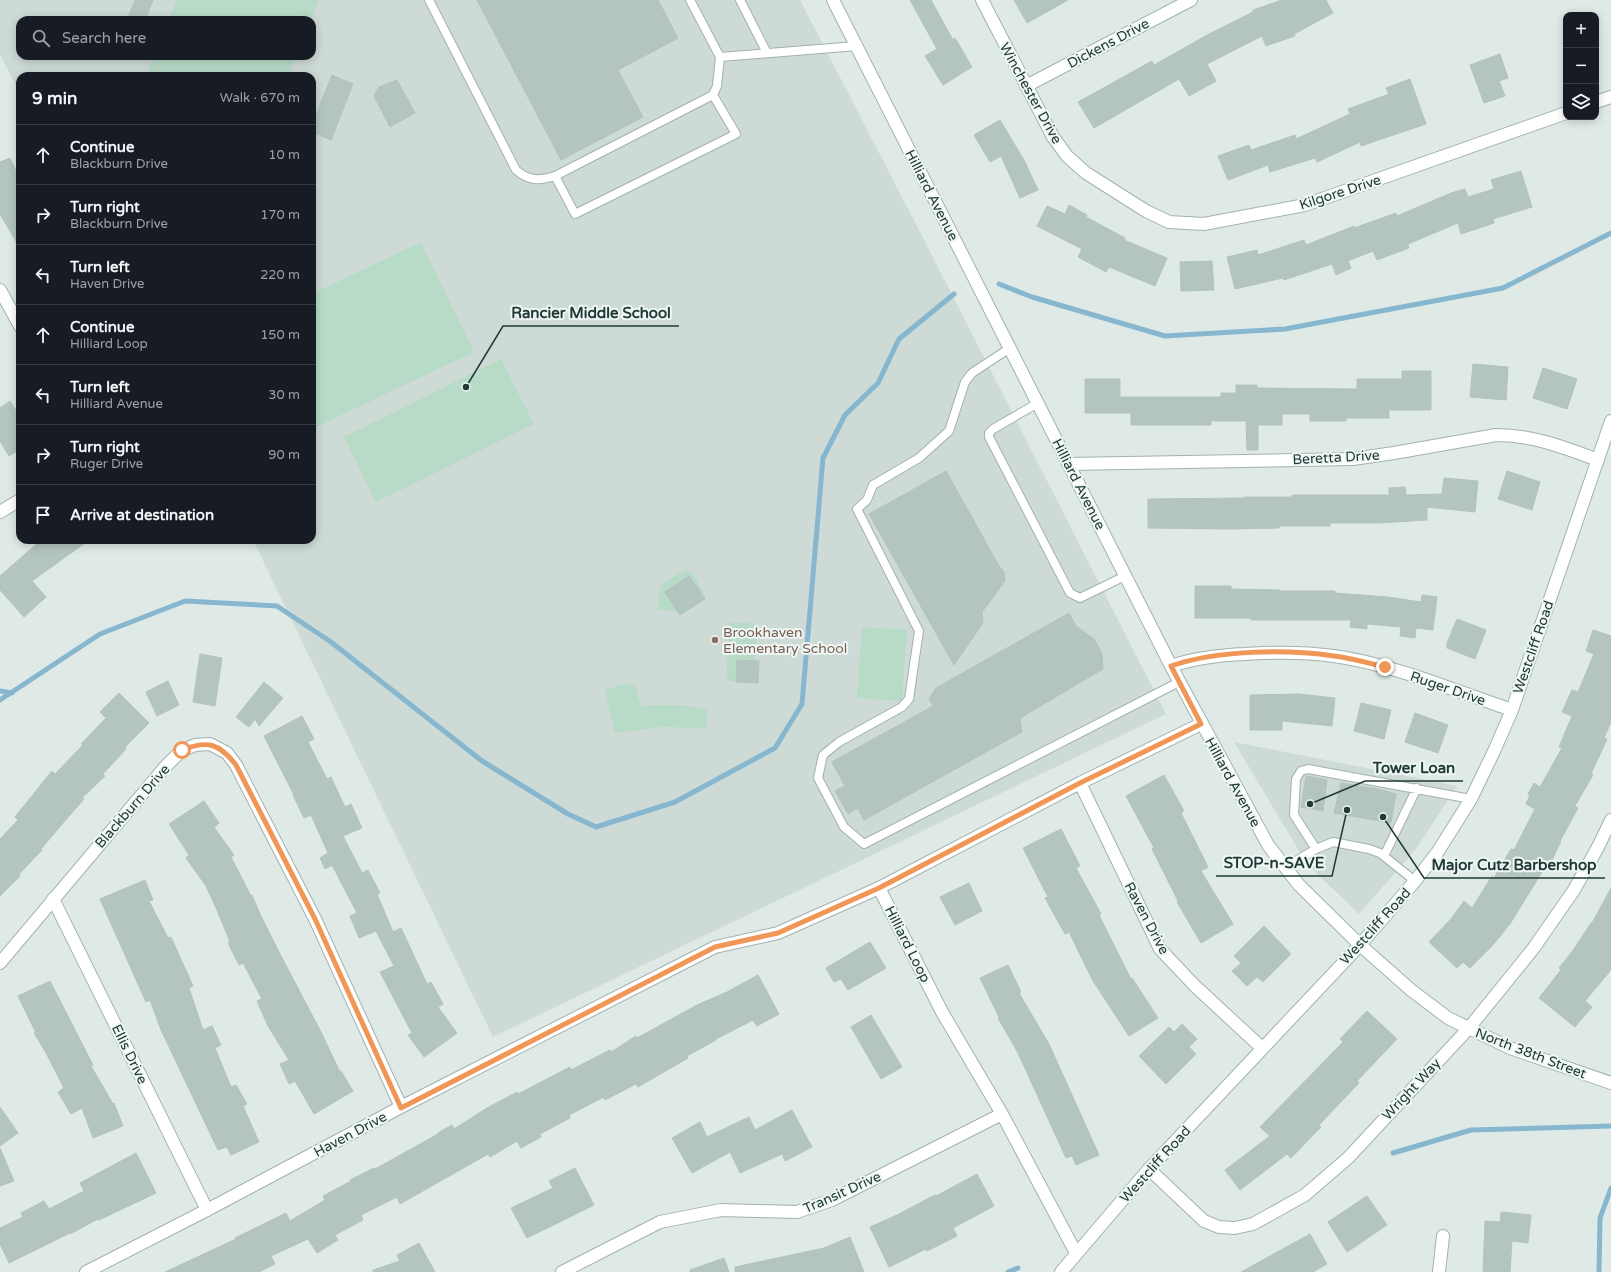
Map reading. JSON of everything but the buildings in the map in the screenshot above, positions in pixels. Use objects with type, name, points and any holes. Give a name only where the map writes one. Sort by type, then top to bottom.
[{"type":"street","name":"Hilliard Avenue","points":[[833,0],[1179,682],[1268,845],[1284,868],[1299,885],[1360,945]]},
{"type":"street","name":"Winchester Drive","points":[[982,0],[1053,137],[1067,156],[1086,172],[1113,190]]},
{"type":"street","name":"Dickens Drive","points":[[1026,86],[1191,0]]},
{"type":"street","points":[[1599,101],[1611,97]]},
{"type":"street","name":"Kilgore Drive","points":[[1113,190],[1146,211],[1169,222],[1204,224],[1305,204],[1563,114]]},
{"type":"street","points":[[0,290],[16,319]]},
{"type":"street","name":"Westcliff Road","points":[[1061,1272],[1148,1169],[1360,945],[1437,853],[1471,799],[1512,710],[1598,460],[1608,436],[1611,421]]},
{"type":"street","name":"Beretta Drive","points":[[1068,464],[1352,459],[1496,435],[1522,436],[1537,439],[1598,460]]},
{"type":"street","points":[[0,512],[16,502]]},
{"type":"street","name":"Ruger Drive","points":[[1171,666],[1190,660],[1216,655],[1274,652],[1334,656],[1385,667],[1512,710]]},
{"type":"street","points":[[879,888],[1080,783],[1201,724]]},
{"type":"street","name":"Blackburn Drive","points":[[0,963],[165,767],[182,750],[194,745],[210,744],[226,753],[236,765],[315,919],[401,1108]]},
{"type":"street","name":"Raven Drive","points":[[1080,783],[1160,949],[1190,980],[1262,1048]]},
{"type":"street","name":"Wright Way","points":[[1148,1169],[1204,1221],[1219,1227],[1235,1228],[1253,1224],[1305,1195],[1327,1178],[1348,1158],[1468,1028],[1533,949],[1574,890],[1611,820]]},
{"type":"street","name":"Haven Drive","points":[[86,1272],[715,947],[778,933],[879,888]]},
{"type":"street","name":"Hilliard Loop","points":[[879,888],[942,1012],[1002,1114],[1076,1253]]},
{"type":"street","name":"Ellis Drive","points":[[53,899],[207,1210]]},
{"type":"street","name":"North 38th Street","points":[[1360,945],[1430,1006],[1448,1018],[1510,1048],[1611,1083]]},
{"type":"street","name":"Transit Drive","points":[[562,1272],[660,1222],[721,1210],[797,1212],[825,1202],[1002,1114]]},
{"type":"street","points":[[1439,1272],[1443,1236]]},
{"type":"lane","points":[[429,0],[516,170],[525,177],[543,180],[555,176],[713,95],[717,86],[720,57],[690,0]]},
{"type":"lane","points":[[740,0],[767,53]]},
{"type":"lane","points":[[720,57],[857,46]]},
{"type":"lane","points":[[555,176],[575,214],[736,134],[713,95]]},
{"type":"lane","points":[[1010,348],[972,372],[965,382],[949,431],[919,458],[873,485],[867,500],[857,509],[919,631],[909,699],[902,707],[839,742],[822,755],[818,778],[844,827],[864,844],[1179,682]]},
{"type":"lane","points":[[1038,403],[993,429],[989,434],[989,437],[1070,593],[1080,598],[1125,576]]},
{"type":"lane","points":[[1316,849],[1294,815],[1296,779],[1301,771],[1308,769],[1471,799]]},
{"type":"lane","points":[[1384,856],[1417,788]]},
{"type":"lane","points":[[1284,868],[1316,849],[1333,842],[1369,849],[1384,856],[1415,881]]},
{"type":"shaded area","name":"Brookhaven Elementary School","points":[[0,0],[800,0],[1166,714],[493,1037],[255,544],[316,544],[316,72],[16,72],[16,85],[0,55]]},
{"type":"shaded area","points":[[1234,742],[1457,786],[1416,849],[1359,914],[1307,864]]},
{"type":"green space","points":[[177,0],[319,0],[313,16],[171,16]]},
{"type":"green space","points":[[152,60],[294,60],[290,72],[148,72]]},
{"type":"green space","points":[[421,242],[474,352],[316,427],[316,292]]},
{"type":"green space","points":[[501,359],[534,424],[376,502],[344,437]]},
{"type":"green space","points":[[687,569],[692,573],[704,593],[675,612],[657,609],[661,584]]},
{"type":"green space","points":[[730,623],[749,623],[756,626],[755,681],[730,681],[726,678]]},
{"type":"green space","points":[[862,627],[907,630],[902,701],[857,698]]},
{"type":"green space","points":[[628,683],[635,687],[641,706],[683,706],[700,708],[708,711],[706,728],[661,727],[615,733],[605,690]]},
{"type":"waterway","points":[[999,284],[1032,297],[1165,336],[1285,329],[1503,288],[1611,233]]},
{"type":"waterway","points":[[0,700],[100,634],[185,601],[277,606],[331,642],[482,761],[568,814],[596,827],[675,802],[775,748],[802,704],[823,458],[845,415],[878,383],[899,339],[954,294]]},
{"type":"waterway","points":[[0,691],[12,693]]},
{"type":"waterway","points":[[1393,1153],[1471,1130],[1611,1126]]},
{"type":"waterway","points":[[1599,1272],[1600,1218],[1611,1188]]},
{"type":"waterway","points":[[1008,1272],[1018,1268]]},
{"type":"place","name":"Rancier Middle School","points":[[466,387]]},
{"type":"place","name":"Brookhaven Elementary School","points":[[715,640]]},
{"type":"place","name":"Tower Loan","points":[[1310,804]]},
{"type":"place","name":"STOP-n-SAVE","points":[[1347,810]]},
{"type":"place","name":"Major Cutz Barbershop","points":[[1383,817]]},
{"type":"route","points":[[182,750],[194,745],[210,744],[226,753],[236,765],[315,919],[401,1108],[715,947],[778,933],[879,888],[995,826],[1201,724],[1171,666],[1190,660],[1216,655],[1274,652],[1334,656],[1385,667]]}]
